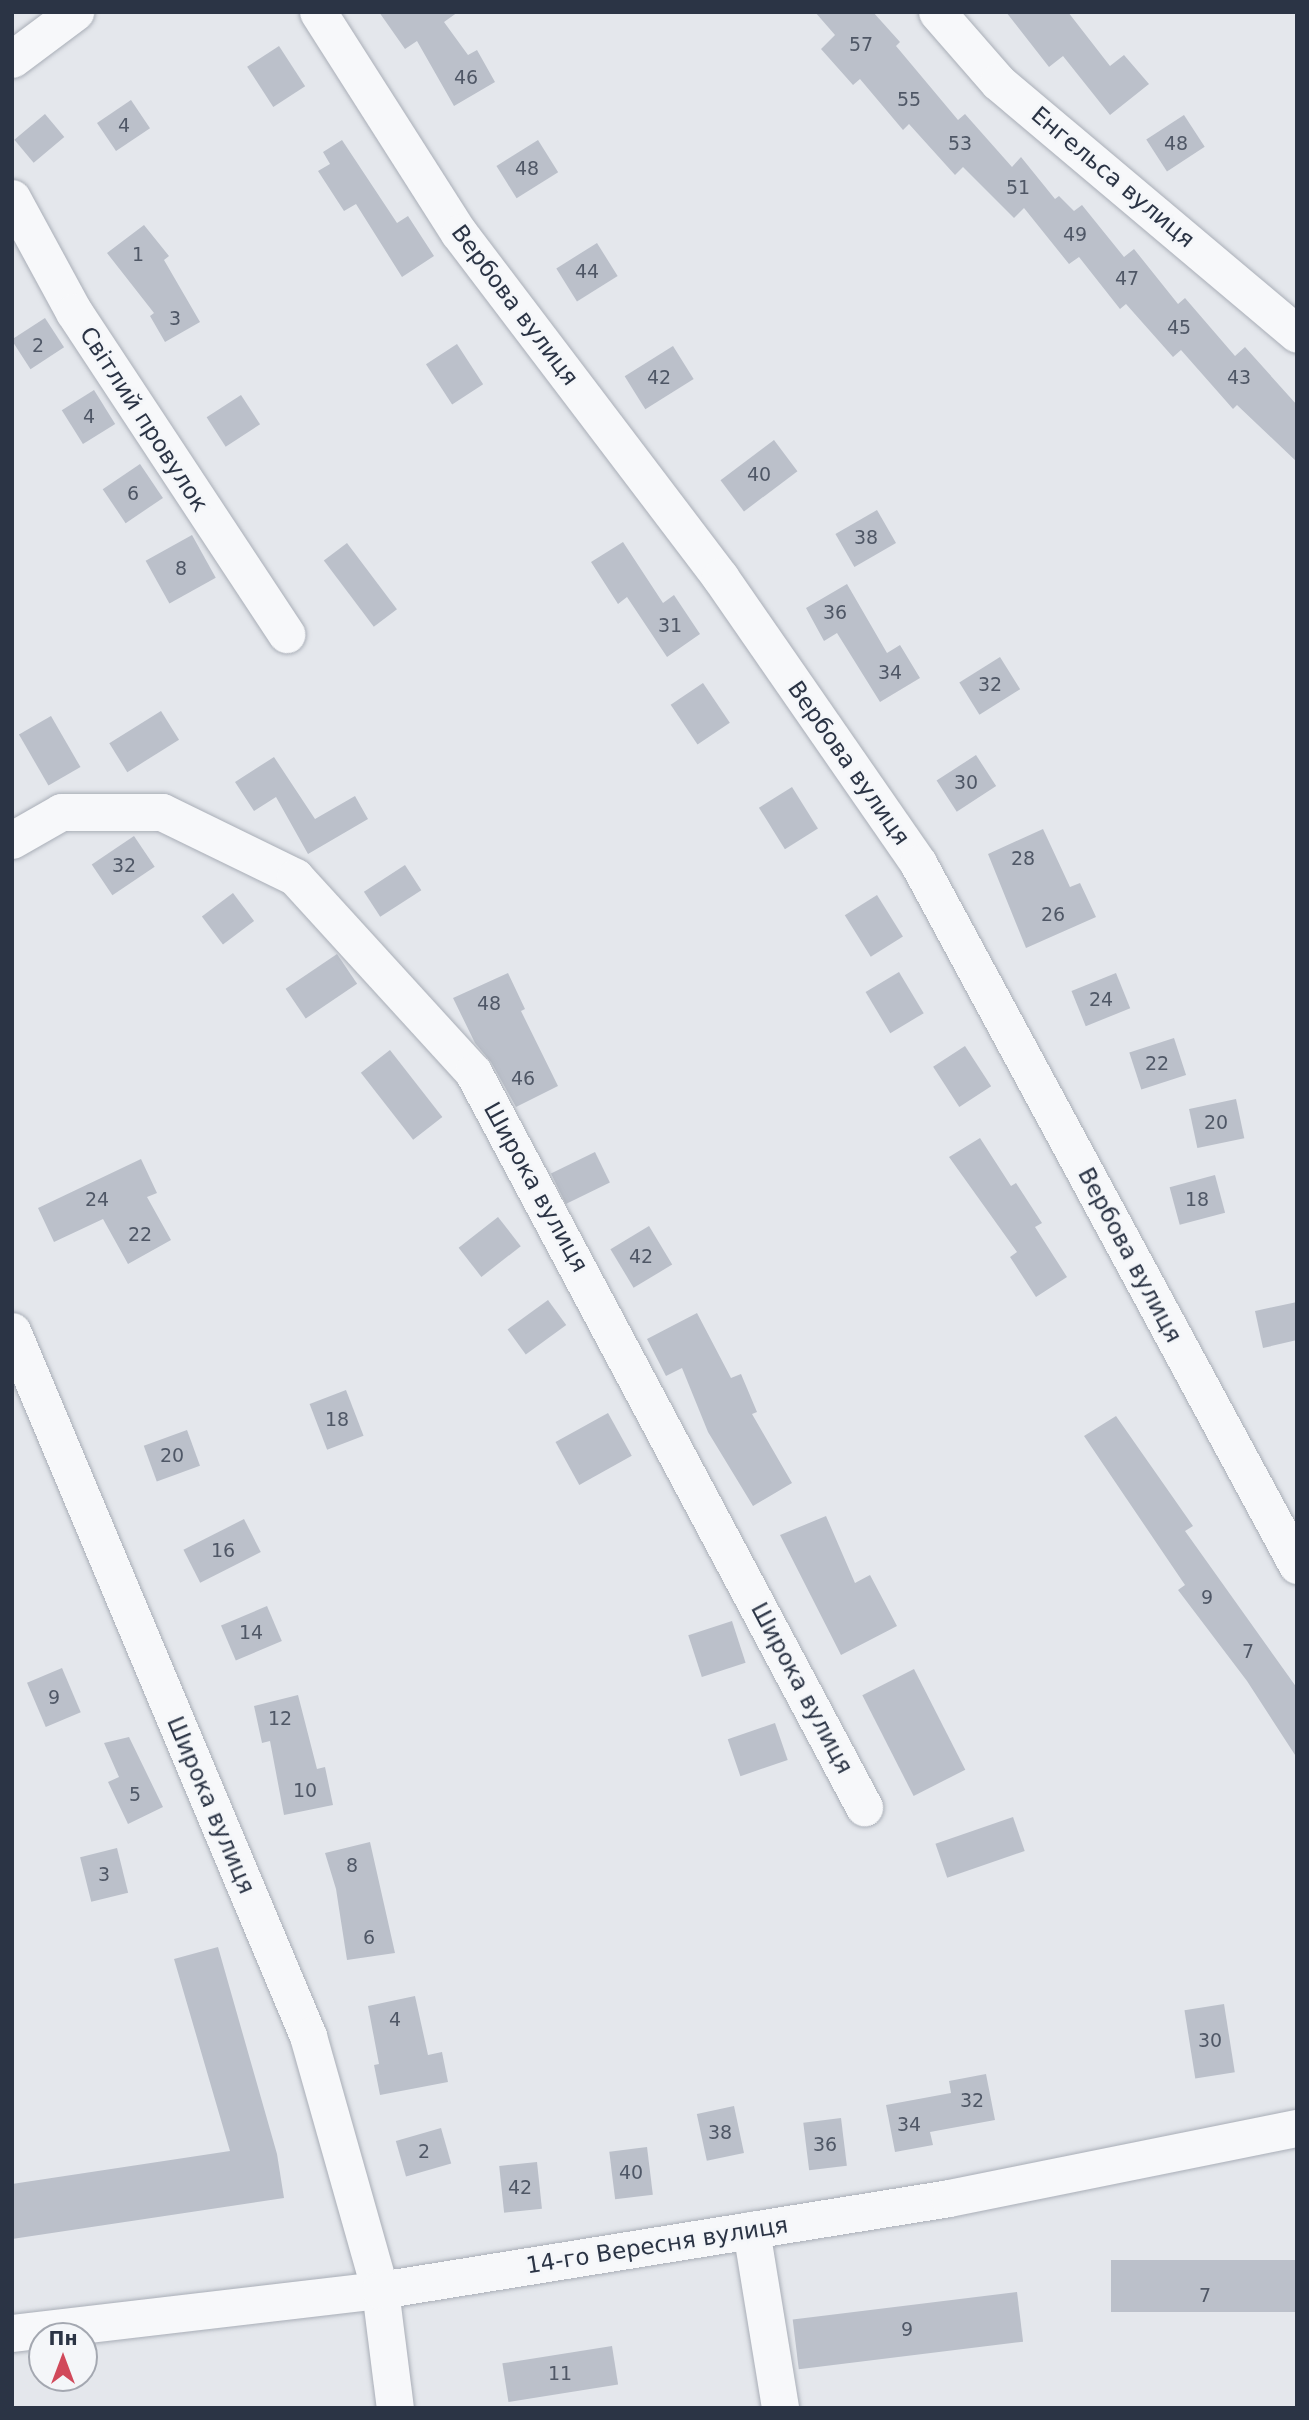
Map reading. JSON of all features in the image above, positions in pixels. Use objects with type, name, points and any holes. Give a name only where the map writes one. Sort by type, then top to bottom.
[{"type":"street","points":[[12,59],[75,12]]},
{"type":"street","name":"Вербова вулиця","points":[[318,12],[459,233],[720,576],[919,863],[1297,1565]]},
{"type":"street","name":"Енгельса вулиця","points":[[937,12],[998,82],[1297,334]]},
{"type":"street","name":"Світлий провулок","points":[[12,198],[74,312],[286,634]]},
{"type":"street","name":"Широка вулиця","points":[[12,840],[61,812],[162,812],[295,877],[473,1072],[864,1807]]},
{"type":"street","name":"Широка вулиця","points":[[12,1331],[308,2036],[380,2290],[395,2408]]},
{"type":"street","name":"14-го Вересня вулиця","points":[[12,2333],[380,2290],[949,2198],[1297,2128]]},
{"type":"street","points":[[751,2230],[779,2408]]},
{"type":"building","points":[[379,12],[458,12],[444,22],[468,55],[477,50],[495,82],[454,106],[417,41],[405,49]]},
{"type":"building","points":[[815,12],[873,12],[900,42],[896,46],[958,120],[965,114],[1012,167],[1021,157],[1055,199],[1059,196],[1074,211],[1082,205],[1124,257],[1134,249],[1178,304],[1185,298],[1235,356],[1245,347],[1297,405],[1297,462],[1237,405],[1233,409],[1181,350],[1173,357],[1126,304],[1120,309],[1079,257],[1069,264],[1024,208],[1014,218],[963,167],[955,175],[909,124],[903,130],[860,79],[853,85],[821,49],[835,35]]},
{"type":"building","points":[[1006,12],[1068,12],[1110,66],[1124,55],[1149,84],[1110,115],[1063,56],[1049,67]]},
{"type":"building","points":[[279,46],[305,86],[273,107],[247,67]]},
{"type":"building","points":[[131,100],[150,128],[116,151],[97,123]]},
{"type":"building","points":[[45,114],[64,137],[34,163],[14,140]]},
{"type":"building","points":[[1184,115],[1205,147],[1167,171],[1146,140]]},
{"type":"building","points":[[342,140],[397,223],[408,216],[434,256],[402,277],[356,204],[344,211],[318,171],[330,164],[323,152]]},
{"type":"building","points":[[538,140],[558,172],[517,198],[496,166]]},
{"type":"building","points":[[144,225],[169,256],[164,260],[200,322],[165,342],[150,316],[154,313],[107,253]]},
{"type":"building","points":[[597,243],[618,276],[577,302],[556,268]]},
{"type":"building","points":[[45,318],[64,347],[31,369],[12,339]]},
{"type":"building","points":[[457,344],[483,384],[452,404],[426,364]]},
{"type":"building","points":[[673,346],[694,379],[645,409],[625,376]]},
{"type":"building","points":[[94,390],[115,424],[83,444],[62,410]]},
{"type":"building","points":[[241,395],[260,424],[226,447],[207,417]]},
{"type":"building","points":[[774,440],[797,471],[744,511],[720,480]]},
{"type":"building","points":[[140,464],[163,498],[126,523],[103,489]]},
{"type":"building","points":[[877,510],[896,543],[854,567],[835,534]]},
{"type":"building","points":[[192,535],[216,578],[169,604],[146,561]]},
{"type":"building","points":[[623,542],[663,603],[674,595],[700,634],[667,657],[627,597],[618,604],[591,562]]},
{"type":"building","points":[[347,543],[397,609],[374,627],[324,560]]},
{"type":"building","points":[[847,584],[887,653],[900,645],[920,678],[880,702],[837,633],[824,641],[806,608]]},
{"type":"building","points":[[1000,657],[1020,689],[979,715],[959,682]]},
{"type":"building","points":[[703,683],[730,723],[698,745],[671,705]]},
{"type":"building","points":[[161,711],[179,740],[127,772],[109,743]]},
{"type":"building","points":[[51,716],[80,767],[48,786],[19,734]]},
{"type":"building","points":[[976,755],[996,786],[957,812],[937,781]]},
{"type":"building","points":[[274,757],[315,819],[355,796],[368,819],[308,854],[276,797],[254,811],[235,782]]},
{"type":"building","points":[[792,787],[818,829],[785,849],[759,808]]},
{"type":"building","points":[[1043,829],[1070,887],[1080,883],[1096,917],[1026,948],[988,854]]},
{"type":"building","points":[[134,836],[155,867],[112,895],[92,865]]},
{"type":"building","points":[[405,865],[421,890],[380,917],[364,892]]},
{"type":"building","points":[[233,893],[254,921],[223,944],[202,916]]},
{"type":"building","points":[[877,895],[903,937],[871,957],[845,915]]},
{"type":"building","points":[[337,954],[357,984],[306,1019],[286,989]]},
{"type":"building","points":[[899,972],[924,1013],[890,1033],[866,992]]},
{"type":"building","points":[[508,973],[525,1009],[521,1011],[558,1086],[516,1107],[491,1062],[475,1043],[453,998]]},
{"type":"building","points":[[1116,973],[1130,1008],[1086,1026],[1071,991]]},
{"type":"building","points":[[1174,1038],[1186,1075],[1141,1090],[1129,1053]]},
{"type":"building","points":[[965,1046],[991,1086],[959,1107],[933,1067]]},
{"type":"building","points":[[390,1050],[442,1117],[413,1140],[361,1073]]},
{"type":"building","points":[[1236,1099],[1244,1138],[1197,1148],[1189,1109]]},
{"type":"building","points":[[980,1138],[1011,1186],[1016,1183],[1042,1223],[1035,1227],[1067,1277],[1036,1297],[1010,1257],[1017,1252],[949,1157]]},
{"type":"building","points":[[595,1152],[610,1183],[566,1204],[551,1173]]},
{"type":"building","points":[[141,1159],[157,1193],[147,1197],[171,1240],[128,1264],[103,1219],[54,1242],[38,1208]]},
{"type":"building","points":[[1215,1175],[1225,1213],[1180,1225],[1170,1187]]},
{"type":"building","points":[[498,1217],[521,1246],[481,1277],[459,1248]]},
{"type":"building","points":[[649,1226],[672,1265],[634,1288],[610,1249]]},
{"type":"building","points":[[548,1300],[566,1325],[526,1354],[508,1329]]},
{"type":"building","points":[[1297,1302],[1297,1340],[1263,1348],[1255,1311]]},
{"type":"building","points":[[697,1313],[731,1378],[741,1374],[757,1412],[752,1414],[792,1483],[753,1506],[708,1432],[682,1368],[666,1376],[647,1339]]},
{"type":"building","points":[[346,1390],[364,1436],[327,1450],[310,1404]]},
{"type":"building","points":[[608,1413],[632,1456],[579,1485],[556,1442]]},
{"type":"building","points":[[1116,1416],[1193,1526],[1185,1531],[1297,1688],[1297,1758],[1247,1681],[1178,1590],[1185,1585],[1084,1436]]},
{"type":"building","points":[[187,1430],[200,1466],[157,1481],[144,1446]]},
{"type":"building","points":[[826,1516],[855,1583],[870,1575],[897,1626],[841,1655],[780,1535]]},
{"type":"building","points":[[244,1519],[261,1552],[200,1583],[183,1550]]},
{"type":"building","points":[[267,1606],[282,1641],[236,1661],[221,1626]]},
{"type":"building","points":[[732,1621],[746,1663],[702,1677],[688,1635]]},
{"type":"building","points":[[62,1668],[81,1712],[46,1727],[27,1683]]},
{"type":"building","points":[[914,1669],[965,1770],[914,1796],[862,1695]]},
{"type":"building","points":[[298,1695],[317,1769],[325,1767],[333,1805],[284,1815],[270,1741],[262,1743],[254,1706]]},
{"type":"building","points":[[775,1723],[788,1760],[740,1776],[728,1739]]},
{"type":"building","points":[[129,1737],[163,1807],[128,1824],[108,1782],[119,1777],[104,1743]]},
{"type":"building","points":[[1013,1817],[1025,1851],[947,1878],[935,1844]]},
{"type":"building","points":[[370,1842],[395,1953],[347,1960],[336,1889],[325,1853]]},
{"type":"building","points":[[117,1848],[128,1893],[91,1902],[80,1857]]},
{"type":"building","points":[[218,1947],[277,2154],[284,2198],[12,2239],[12,2184],[230,2151],[174,1959]]},
{"type":"building","points":[[415,1996],[428,2055],[442,2052],[448,2082],[380,2095],[374,2065],[379,2064],[368,2006]]},
{"type":"building","points":[[1224,2004],[1235,2072],[1195,2078],[1184,2010]]},
{"type":"building","points":[[986,2074],[995,2120],[930,2132],[933,2145],[895,2152],[886,2105],[951,2093],[949,2081]]},
{"type":"building","points":[[734,2106],[744,2153],[707,2161],[697,2114]]},
{"type":"building","points":[[841,2118],[847,2166],[809,2170],[803,2123]]},
{"type":"building","points":[[441,2128],[451,2164],[406,2177],[396,2141]]},
{"type":"building","points":[[647,2147],[653,2195],[615,2199],[609,2152]]},
{"type":"building","points":[[537,2162],[542,2209],[504,2213],[499,2166]]},
{"type":"building","points":[[1111,2260],[1297,2260],[1297,2312],[1111,2312]]},
{"type":"building","points":[[1017,2292],[1023,2342],[799,2369],[793,2320]]},
{"type":"building","points":[[612,2346],[618,2385],[508,2402],[502,2363]]}]
